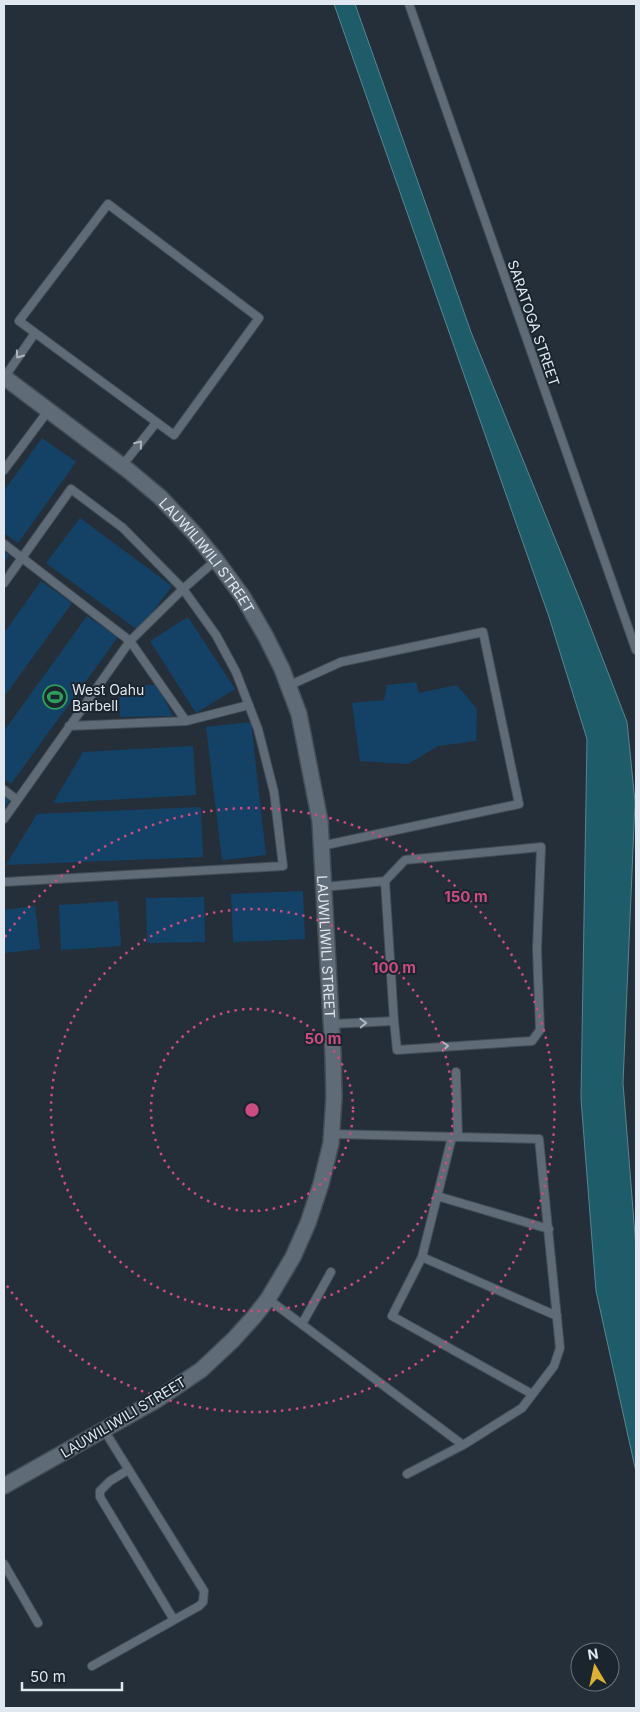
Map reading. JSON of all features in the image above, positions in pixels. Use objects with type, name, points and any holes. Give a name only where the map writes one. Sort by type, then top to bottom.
[{"type":"street","name":"LAUWILIWILI STREET","points":[[4,377],[160,497],[216,560],[243,597],[265,635],[299,714],[320,821],[332,1024],[334,1097],[331,1143],[321,1184],[308,1222],[293,1256],[268,1299],[233,1340],[201,1370],[155,1401],[4,1486]]},
{"type":"lane","name":"SARATOGA STREET","points":[[409,4],[636,650]]},
{"type":"lane","points":[[108,204],[259,318],[174,436],[156,423],[19,322],[108,204]]},
{"type":"lane","points":[[4,377],[35,333]]},
{"type":"lane","points":[[4,470],[48,411]]},
{"type":"lane","points":[[122,466],[156,423]]},
{"type":"lane","points":[[4,583],[71,489],[124,528],[183,589],[216,635],[236,672],[258,729],[274,792],[282,866],[4,882]]},
{"type":"lane","points":[[4,544],[130,641],[186,721]]},
{"type":"lane","points":[[4,819],[130,641],[183,589],[216,560]]},
{"type":"lane","points":[[288,686],[341,662],[484,632],[518,804],[321,846]]},
{"type":"lane","points":[[69,726],[186,721],[249,705]]},
{"type":"lane","points":[[4,790],[18,800]]},
{"type":"lane","points":[[324,887],[385,881],[405,860],[541,847],[537,949],[540,1030],[532,1041],[397,1050],[385,881]]},
{"type":"lane","points":[[332,1024],[394,1022]]},
{"type":"lane","points":[[456,1072],[455,1137],[437,1196],[422,1257],[392,1316],[532,1394]]},
{"type":"lane","points":[[332,1134],[539,1139],[560,1348],[554,1366],[522,1408],[463,1445],[407,1474]]},
{"type":"lane","points":[[437,1196],[549,1229]]},
{"type":"lane","points":[[422,1257],[556,1316]]},
{"type":"lane","points":[[302,1324],[331,1272]]},
{"type":"lane","points":[[268,1299],[463,1445]]},
{"type":"lane","points":[[92,1666],[203,1602],[204,1591],[104,1430]]},
{"type":"lane","points":[[128,1470],[104,1486],[100,1491],[100,1496],[174,1620]]},
{"type":"lane","points":[[4,1564],[38,1623]]},
{"type":"water","points":[[334,4],[355,4],[471,332],[582,605],[627,722],[635,802],[623,1083],[636,1248],[636,1472],[596,1291],[581,1099],[587,739],[549,617]]},
{"type":"building","points":[[42,438],[76,462],[18,543],[4,533],[4,491]]},
{"type":"building","points":[[80,518],[172,586],[139,631],[46,563]]},
{"type":"building","points":[[4,552],[9,555],[4,562]]},
{"type":"building","points":[[41,581],[72,603],[4,697],[4,633]]},
{"type":"building","points":[[87,616],[118,637],[11,784],[4,779],[4,731]]},
{"type":"building","points":[[188,617],[235,689],[196,713],[150,641]]},
{"type":"building","points":[[416,682],[419,693],[457,685],[477,709],[476,741],[438,746],[408,764],[360,761],[352,703],[384,700],[387,685]]},
{"type":"building","points":[[157,685],[173,716],[120,717],[119,686]]},
{"type":"building","points":[[251,722],[266,855],[222,860],[206,727]]},
{"type":"building","points":[[193,746],[196,795],[53,803],[83,752]]},
{"type":"building","points":[[4,793],[11,798],[4,809]]},
{"type":"building","points":[[201,807],[203,857],[6,865],[37,814]]},
{"type":"building","points":[[303,891],[305,939],[233,942],[231,894]]},
{"type":"building","points":[[204,897],[205,942],[147,943],[146,898]]},
{"type":"building","points":[[118,901],[121,946],[61,950],[59,905]]},
{"type":"building","points":[[35,906],[40,949],[4,953],[4,910]]},
{"type":"place","name":"West Oahu Barbell","points":[[55,697]]}]
